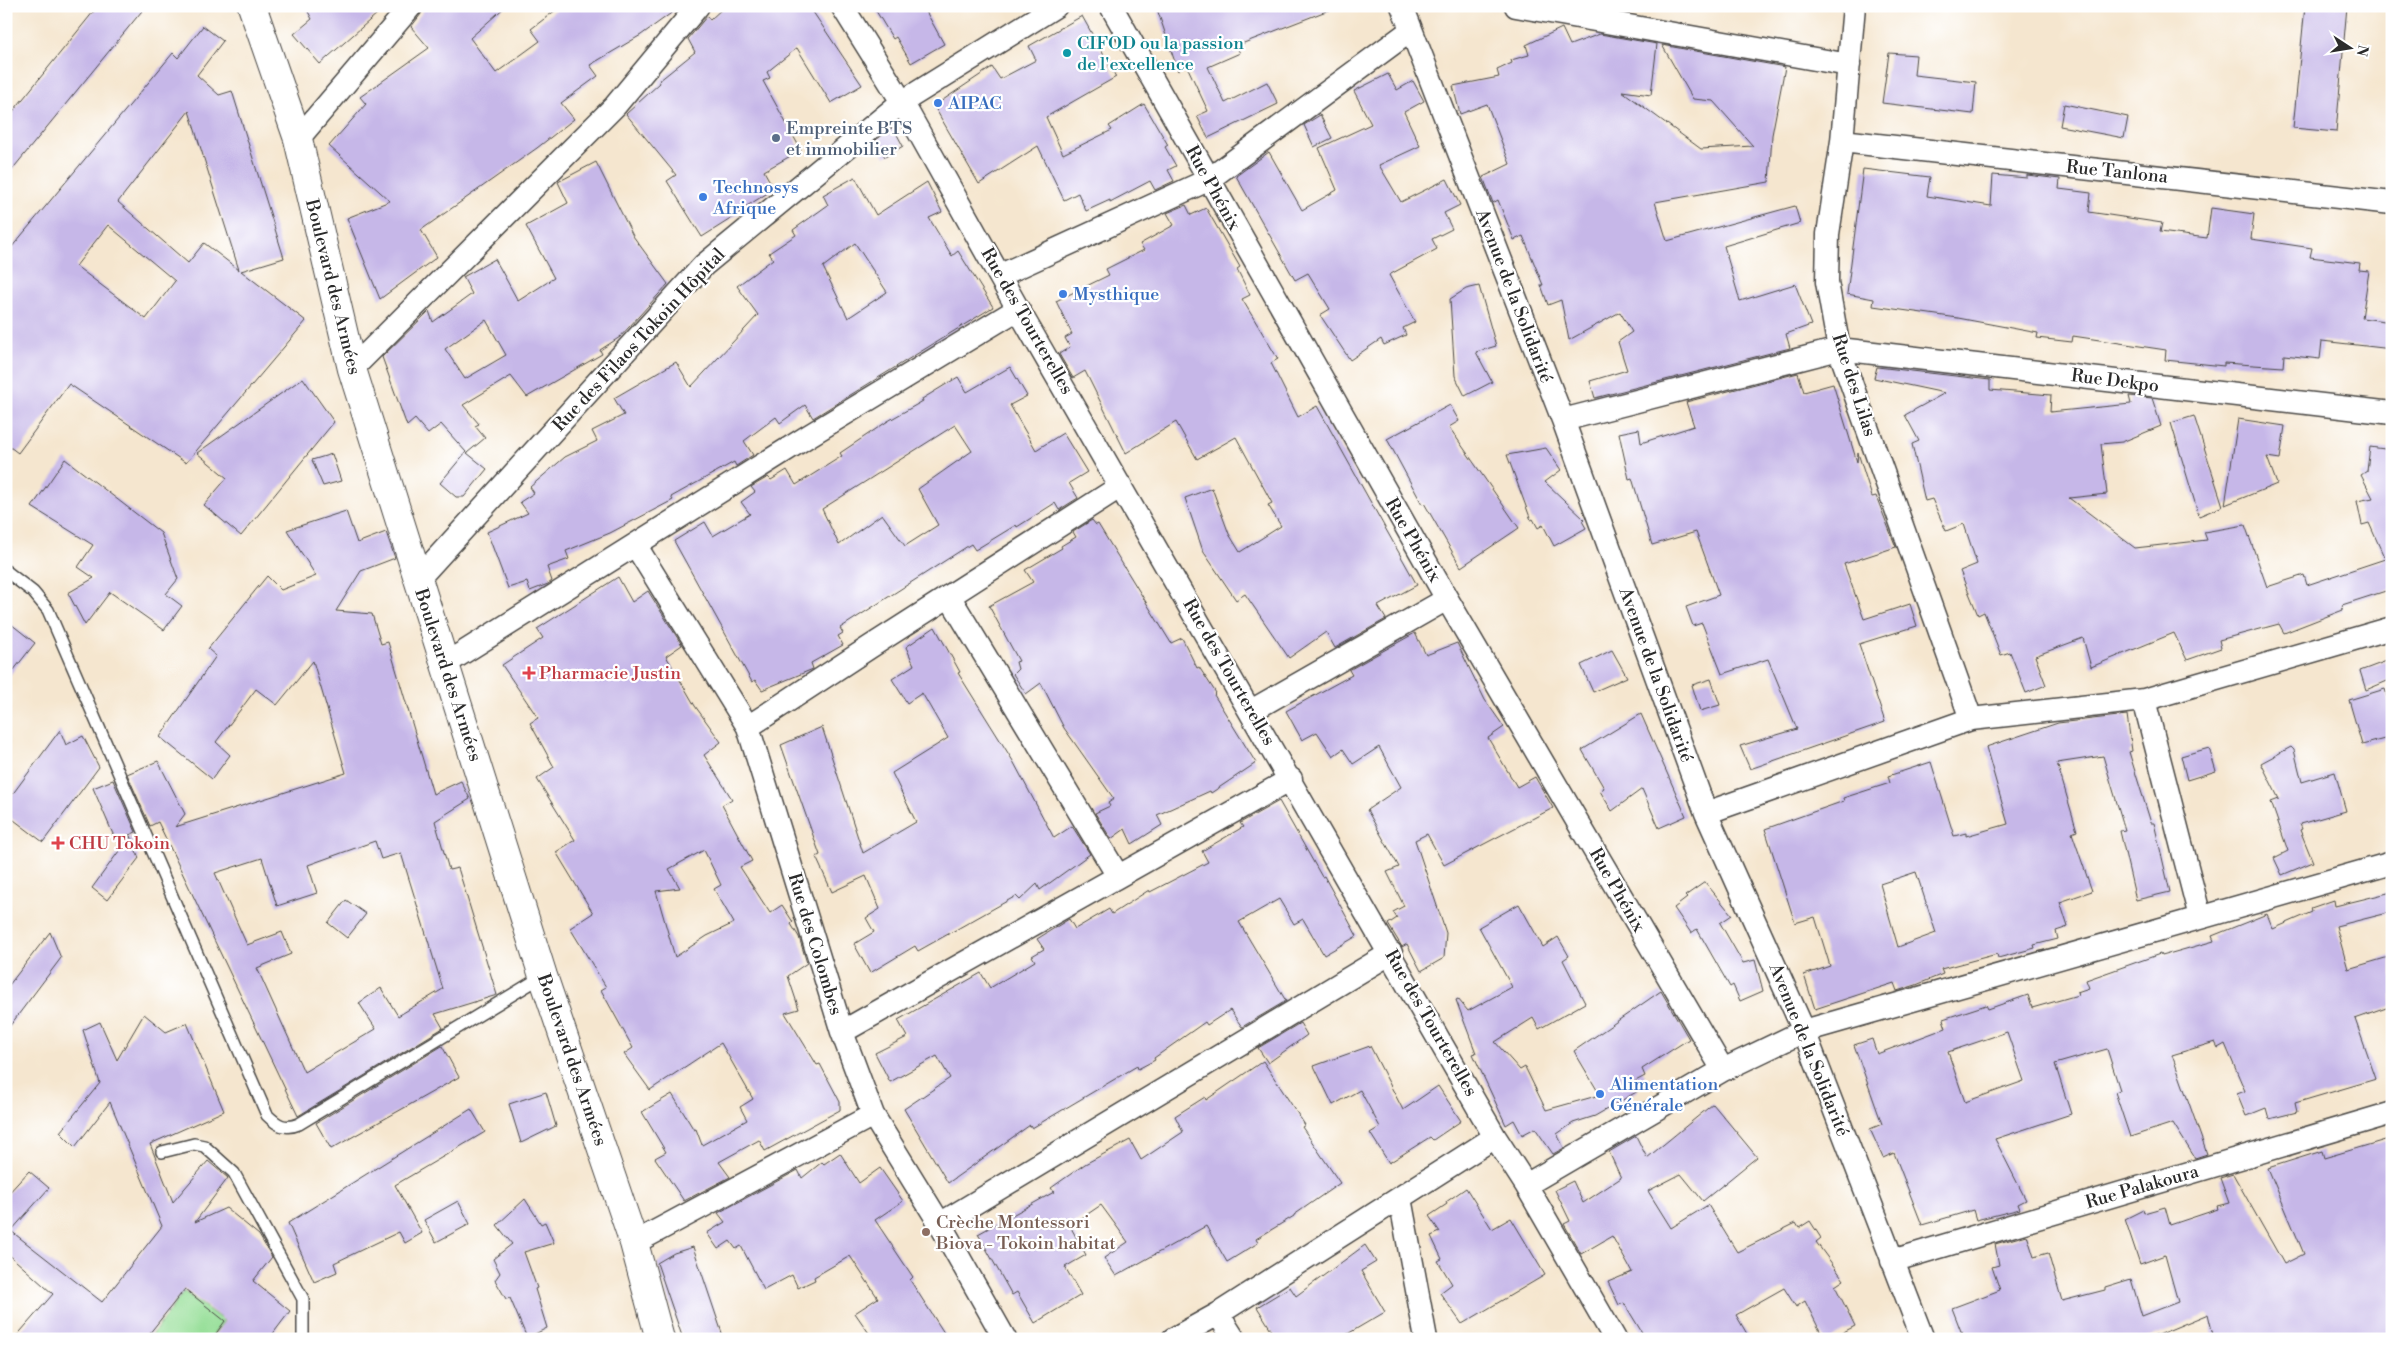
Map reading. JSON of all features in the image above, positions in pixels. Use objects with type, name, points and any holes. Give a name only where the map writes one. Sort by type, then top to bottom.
[{"type":"main road","name":"Boulevard des Armées","points":[[252,6],[298,139],[352,369],[543,976],[634,1243],[660,1339]]},
{"type":"street","points":[[298,139],[411,6]]},
{"type":"street","points":[[352,369],[615,106],[698,6]]},
{"type":"street","name":"Rue des Tourterelles","points":[[842,6],[902,102],[1018,309],[1291,779],[1495,1137],[1526,1185],[1615,1339]]},
{"type":"street","name":"Rue des Filaos Tokoin Hôpital","points":[[418,579],[704,265],[902,102],[1056,6]]},
{"type":"street","name":"Rue Phénix","points":[[1111,6],[1447,600],[1723,1070]]},
{"type":"street","name":"Avenue de la Solidarité","points":[[1402,6],[1410,31],[1563,420],[1706,813],[1804,1031],[1923,1339]]},
{"type":"street","points":[[1516,6],[1849,66]]},
{"type":"street","name":"Rue des Lilas","points":[[1854,6],[1842,141],[1826,260],[1827,282],[1839,348],[1971,719]]},
{"type":"street","points":[[1000,275],[1208,180],[1410,31]]},
{"type":"street","name":"Rue Tanlona","points":[[1842,141],[2392,203]]},
{"type":"street","points":[[445,664],[636,546],[818,430],[1018,309]]},
{"type":"street","points":[[1563,420],[1839,348]]},
{"type":"street","name":"Rue Dekpo","points":[[1839,348],[2392,413]]},
{"type":"street","points":[[748,727],[1121,486]]},
{"type":"street","name":"Rue des Colombes","points":[[636,546],[748,727],[842,1032],[873,1115],[940,1224],[1005,1339]]},
{"type":"street","points":[[949,596],[1118,876]]},
{"type":"street","points":[[1251,711],[1447,600]]},
{"type":"street","points":[[1706,813],[1971,719],[2144,700],[2392,628]]},
{"type":"street","points":[[2144,700],[2200,918]]},
{"type":"street","points":[[842,1032],[1291,779]]},
{"type":"street","points":[[1526,1185],[1723,1070],[1804,1031],[2392,862]]},
{"type":"street","points":[[940,1224],[1390,953]]},
{"type":"street","name":"Rue Palakoura","points":[[1892,1261],[2392,1113]]},
{"type":"street","points":[[634,1243],[873,1115]]},
{"type":"street","points":[[1172,1339],[1218,1314],[1495,1137]]},
{"type":"street","points":[[1400,1198],[1426,1339]]},
{"type":"street","points":[[1218,1314],[1234,1339]]},
{"type":"lane","points":[[6,571],[32,592],[48,610],[267,1115],[277,1125],[291,1127],[299,1124],[543,976]]},
{"type":"lane","points":[[162,1152],[194,1144],[204,1146],[234,1173],[303,1299],[303,1339]]},
{"type":"green space","points":[[184,1291],[224,1321],[210,1339],[149,1339]]},
{"type":"building","points":[[98,6],[146,6],[6,177],[6,120]]},
{"type":"building","points":[[305,6],[386,6],[320,64],[294,34],[312,19]]},
{"type":"building","points":[[424,6],[506,6],[470,38],[496,73],[540,41],[531,29],[561,6],[681,6],[641,35],[590,65],[598,76],[561,103],[574,119],[537,148],[421,230],[437,257],[380,299],[347,218],[390,201],[329,146],[366,104],[360,97],[429,48],[411,27],[421,14]]},
{"type":"building","points":[[725,6],[809,6],[862,85],[831,103],[797,48],[767,72],[770,78],[763,81],[801,150],[764,171],[774,189],[702,237],[667,181],[676,175],[626,114],[660,83],[659,81],[695,52],[688,39],[707,16],[710,20]]},
{"type":"building","points":[[873,6],[923,6],[944,44],[911,63],[896,37],[893,39]]},
{"type":"building","points":[[1156,6],[1334,6],[1334,8],[1236,46],[1240,53],[1208,67],[1225,103],[1267,82],[1278,104],[1208,138],[1197,116],[1208,111],[1186,64],[1178,71]]},
{"type":"building","points":[[2305,6],[2347,6],[2336,132],[2293,128]]},
{"type":"building","points":[[1082,16],[1116,77],[1046,117],[1063,154],[1112,130],[1109,126],[1144,104],[1168,145],[1165,147],[1176,166],[1168,170],[1174,181],[1155,190],[1150,181],[1110,202],[1110,200],[1086,211],[1078,193],[1064,200],[1038,146],[979,184],[934,106],[992,67],[1000,79],[1036,60],[1029,46]]},
{"type":"building","points":[[203,26],[223,41],[197,75],[219,95],[232,91],[284,258],[241,271],[306,321],[186,463],[69,384],[18,453],[6,444],[6,254],[173,53],[178,58]],"holes":[[[189,111],[239,270],[204,243],[188,263],[118,202]],[[108,225],[175,281],[146,319],[76,266]]]},
{"type":"building","points":[[1562,28],[1570,45],[1600,34],[1657,44],[1651,95],[1622,91],[1701,149],[1753,146],[1713,101],[1693,99],[1662,45],[1785,67],[1772,135],[1769,182],[1655,202],[1667,241],[1795,206],[1800,223],[1724,246],[1740,301],[1795,284],[1811,325],[1786,334],[1790,348],[1595,398],[1590,381],[1627,370],[1618,342],[1632,332],[1620,312],[1569,340],[1561,300],[1548,305],[1541,285],[1543,285],[1523,236],[1514,240],[1498,200],[1493,203],[1483,177],[1510,164],[1487,104],[1460,114],[1453,86],[1499,77],[1497,70],[1512,63],[1511,60],[1529,55],[1526,45]]},
{"type":"building","points":[[1889,53],[1916,55],[1914,75],[1976,82],[1973,114],[1882,103]]},
{"type":"building","points":[[1388,74],[1397,90],[1413,81],[1424,101],[1404,112],[1420,146],[1379,165],[1401,202],[1447,179],[1460,205],[1444,213],[1452,229],[1432,239],[1437,249],[1389,275],[1415,322],[1403,328],[1406,335],[1384,345],[1381,339],[1350,360],[1320,315],[1330,309],[1308,273],[1295,280],[1236,176],[1269,152],[1302,210],[1337,190],[1319,148],[1371,124],[1354,91]]},
{"type":"building","points":[[2064,104],[2128,117],[2124,138],[2060,126]]},
{"type":"building","points":[[1320,115],[1332,138],[1314,147],[1304,125]]},
{"type":"building","points":[[893,127],[903,146],[885,157],[876,140]]},
{"type":"building","points":[[596,162],[633,236],[668,284],[620,337],[600,350],[602,354],[527,397],[511,376],[463,405],[479,424],[475,426],[485,438],[467,453],[487,469],[464,497],[456,497],[440,483],[466,452],[441,424],[428,434],[415,419],[407,426],[382,357],[429,311],[433,322],[472,294],[463,277],[495,259],[518,301],[554,278],[526,226],[568,203],[558,182]],"holes":[[[486,320],[506,355],[465,379],[445,349]]]},
{"type":"building","points":[[1863,169],[1930,177],[1927,196],[1991,206],[1993,175],[2027,178],[2027,175],[2060,179],[2059,189],[2091,193],[2089,212],[2162,223],[2160,232],[2207,238],[2211,208],[2254,214],[2251,239],[2312,248],[2310,257],[2360,263],[2359,270],[2369,271],[2362,318],[2392,322],[2392,349],[2322,341],[2320,359],[2284,355],[2283,367],[2224,363],[2224,366],[2165,360],[2166,350],[2073,336],[2072,342],[2037,338],[2038,333],[1958,318],[1873,306],[1874,299],[1847,294]]},
{"type":"building","points":[[855,177],[876,215],[927,182],[942,212],[929,218],[952,256],[958,251],[993,307],[813,418],[805,405],[780,423],[776,417],[744,441],[753,455],[736,466],[734,462],[671,497],[673,500],[610,533],[566,551],[569,559],[547,567],[552,581],[548,584],[530,591],[527,582],[508,588],[487,532],[528,513],[520,502],[534,493],[530,487],[565,457],[597,441],[592,431],[624,415],[614,398],[676,362],[691,387],[758,315],[737,286],[773,259],[769,253],[796,235],[793,230],[828,205],[823,195]],"holes":[[[855,243],[887,292],[848,318],[823,267]]]},
{"type":"building","points":[[1186,205],[1191,215],[1206,208],[1240,267],[1237,269],[1250,295],[1242,299],[1278,359],[1271,363],[1298,417],[1317,406],[1417,585],[1378,606],[1386,619],[1335,648],[1326,632],[1289,658],[1245,594],[1236,600],[1203,551],[1185,498],[1212,488],[1229,534],[1240,552],[1281,526],[1268,505],[1272,503],[1236,437],[1197,459],[1176,422],[1126,453],[1085,371],[1073,378],[1059,354],[1070,347],[1065,338],[1072,334],[1056,301],[1109,275],[1106,269],[1144,250],[1140,244],[1174,225],[1167,213]]},
{"type":"building","points":[[1479,286],[1496,346],[1476,352],[1492,382],[1465,396],[1455,376],[1450,299],[1466,289]]},
{"type":"building","points":[[1010,367],[1027,396],[1010,405],[1036,450],[1063,433],[1087,472],[1069,483],[1078,498],[1059,510],[1055,503],[975,550],[971,544],[840,628],[843,633],[838,636],[843,645],[811,663],[813,669],[762,690],[755,680],[752,682],[674,541],[705,522],[713,536],[750,514],[741,502],[755,492],[751,487],[768,477],[771,480],[787,470],[796,485],[842,456],[840,453],[888,421],[923,401],[922,399],[958,377],[967,392]],"holes":[[[955,425],[972,451],[918,489],[938,525],[905,546],[882,514],[839,545],[822,509]]]},
{"type":"building","points":[[1877,367],[1990,380],[1990,390],[2051,395],[2050,412],[2131,404],[2129,396],[2152,398],[2161,426],[2122,442],[2101,444],[2107,494],[2069,498],[2135,548],[2207,540],[2204,532],[2245,525],[2267,587],[2304,575],[2307,585],[2385,559],[2369,523],[2362,525],[2357,501],[2373,498],[2361,475],[2367,471],[2370,447],[2392,450],[2392,589],[2342,605],[2343,610],[2284,633],[2279,624],[2219,640],[2221,648],[2187,660],[2174,633],[2091,667],[2083,638],[2035,656],[2046,685],[2026,693],[2010,652],[2001,655],[1984,612],[1978,615],[1960,571],[1977,564],[1964,524],[1946,531],[1932,499],[1925,501],[1912,444],[1919,441],[1905,415],[1945,393],[1874,378]]},
{"type":"building","points":[[1798,373],[1804,392],[1833,384],[1857,462],[1858,453],[1872,497],[1876,496],[1896,547],[1844,564],[1864,619],[1910,604],[1917,626],[1859,644],[1885,722],[1750,769],[1740,746],[1797,729],[1768,659],[1722,674],[1702,623],[1693,626],[1686,607],[1719,595],[1696,532],[1652,545],[1632,478],[1629,479],[1619,433],[1639,429],[1641,443],[1694,426],[1686,402]]},
{"type":"building","points":[[303,378],[334,422],[241,536],[204,505],[227,478],[197,453]]},
{"type":"building","points":[[1450,405],[1459,421],[1449,427],[1519,528],[1461,567],[1424,503],[1422,504],[1387,439]]},
{"type":"building","points":[[2194,416],[2223,506],[2199,516],[2171,423]]},
{"type":"building","points":[[2238,419],[2285,426],[2280,459],[2267,457],[2277,484],[2225,505]]},
{"type":"building","points":[[1546,448],[1561,470],[1545,482],[1584,519],[1582,521],[1586,528],[1554,546],[1543,525],[1538,528],[1533,519],[1531,520],[1507,455]]},
{"type":"building","points":[[332,454],[341,481],[323,486],[312,460]]},
{"type":"building","points":[[65,459],[161,533],[178,579],[166,594],[182,606],[164,630],[110,592],[85,625],[68,593],[94,578],[78,567],[93,545],[32,507]]},
{"type":"building","points":[[346,511],[357,543],[386,532],[395,558],[361,571],[336,611],[372,614],[381,644],[388,642],[433,794],[461,781],[470,799],[435,821],[449,870],[458,868],[497,995],[435,1014],[443,1028],[298,1116],[158,822],[150,826],[127,774],[158,761],[185,814],[175,827],[346,773],[313,661],[277,705],[256,689],[216,742],[230,755],[212,779],[160,737],[216,656],[208,649],[267,576],[281,590],[316,576],[287,530]],"holes":[[[375,841],[381,859],[401,853],[443,989],[398,1016],[381,988],[359,1003],[376,1029],[304,1072],[257,968],[291,954],[282,932],[247,945],[215,873],[262,858],[277,906],[317,893],[308,865]]]},
{"type":"building","points":[[1092,520],[1096,525],[1098,524],[1171,643],[1182,638],[1197,668],[1199,667],[1216,693],[1214,695],[1256,763],[1211,793],[1210,791],[1157,815],[1162,825],[1132,844],[1125,829],[1111,839],[1095,813],[1110,806],[1108,803],[1114,799],[1064,728],[1041,683],[1026,694],[1013,674],[1018,669],[1016,662],[1019,661],[989,606],[1033,582],[1025,570],[1062,548],[1061,546],[1076,537],[1073,532]]},
{"type":"building","points":[[618,577],[632,602],[648,591],[682,645],[666,656],[695,706],[721,742],[704,755],[732,799],[722,805],[752,861],[740,867],[770,913],[782,905],[793,922],[791,924],[799,937],[807,963],[788,976],[799,1009],[785,1013],[817,1065],[820,1064],[840,1102],[840,1110],[765,1151],[759,1140],[719,1162],[730,1177],[684,1201],[655,1158],[666,1152],[642,1112],[672,1094],[694,1130],[696,1129],[702,1145],[747,1120],[740,1107],[753,1099],[721,1043],[650,1090],[624,1054],[633,1048],[601,990],[606,987],[570,928],[593,913],[556,852],[575,840],[537,779],[554,767],[530,723],[538,718],[502,665],[543,638],[537,629]],"holes":[[[704,850],[721,885],[714,889],[734,923],[707,936],[675,957],[656,891],[680,888],[669,869]]]},
{"type":"building","points":[[6,620],[35,643],[6,680]]},
{"type":"building","points":[[935,627],[960,672],[958,673],[1013,761],[1054,838],[1072,826],[1090,854],[1040,890],[1037,884],[1020,900],[1016,896],[918,951],[915,946],[870,973],[854,944],[874,932],[866,918],[880,909],[866,876],[832,892],[816,857],[820,855],[781,745],[822,727],[863,853],[916,822],[892,773],[948,738],[922,693],[907,703],[892,679],[914,665],[906,647]]},
{"type":"building","points":[[1415,633],[1426,655],[1457,643],[1485,700],[1504,727],[1488,738],[1517,787],[1535,777],[1553,808],[1444,865],[1427,834],[1415,840],[1446,933],[1444,958],[1421,971],[1407,944],[1402,947],[1388,924],[1397,918],[1393,912],[1404,906],[1387,872],[1399,867],[1367,810],[1401,787],[1379,747],[1353,764],[1343,749],[1333,756],[1317,732],[1302,740],[1286,711],[1352,675],[1349,670]]},
{"type":"building","points":[[1612,650],[1627,677],[1593,692],[1581,665]]},
{"type":"building","points":[[2392,659],[2392,679],[2366,690],[2360,671]]},
{"type":"building","points":[[1711,679],[1720,705],[1700,711],[1692,685]]},
{"type":"building","points":[[2385,689],[2392,712],[2392,737],[2362,745],[2349,700]]},
{"type":"building","points":[[1641,714],[1686,816],[1659,828],[1642,789],[1612,811],[1600,791],[1604,788],[1582,750]]},
{"type":"building","points":[[2127,715],[2132,751],[2129,752],[2151,823],[2154,823],[2170,892],[2136,900],[2120,831],[2125,830],[2103,756],[2057,763],[2077,831],[2072,833],[2092,891],[2060,902],[2068,927],[2056,931],[2058,939],[2034,945],[2035,948],[1998,958],[1997,954],[1941,969],[1943,974],[1897,991],[1894,983],[1815,1009],[1804,975],[1830,966],[1815,917],[1795,923],[1765,829],[1844,801],[1843,798],[1890,783],[1888,776],[1931,762],[1954,836],[1966,833],[1966,836],[2008,824],[1986,747],[2058,723]],"holes":[[[1916,872],[1936,933],[1898,947],[1880,884]]]},
{"type":"building","points":[[60,730],[66,745],[83,736],[99,767],[43,842],[6,814],[6,803]]},
{"type":"building","points":[[2291,747],[2294,750],[2302,782],[2335,772],[2346,811],[2300,824],[2302,829],[2300,830],[2313,862],[2282,875],[2274,858],[2288,851],[2271,802],[2279,799],[2261,763]]},
{"type":"building","points":[[2209,748],[2216,771],[2187,780],[2181,756]]},
{"type":"building","points":[[113,780],[136,832],[116,841],[93,788]]},
{"type":"building","points":[[1279,801],[1357,936],[1324,955],[1303,919],[1294,924],[1279,899],[1239,922],[1286,1001],[1242,1027],[1230,1010],[1207,1025],[1205,1022],[1154,1058],[1155,1060],[1138,1069],[1137,1066],[1032,1128],[1030,1125],[948,1183],[904,1109],[950,1078],[937,1056],[890,1082],[875,1053],[907,1037],[898,1020],[981,973],[990,988],[1035,961],[1032,956],[1044,949],[1037,939],[1069,919],[1075,929],[1109,909],[1112,914],[1149,890],[1150,892],[1208,862],[1202,851],[1243,827],[1240,823]]},
{"type":"building","points":[[130,836],[139,858],[107,900],[92,888]]},
{"type":"building","points":[[1705,882],[1732,915],[1720,923],[1743,963],[1755,960],[1763,991],[1740,1001],[1733,985],[1730,987],[1697,929],[1691,933],[1674,908],[1687,898],[1685,896]]},
{"type":"building","points":[[2392,892],[2392,912],[2336,926],[2348,969],[2392,956],[2392,1006],[2355,1019],[2376,1079],[2295,1103],[2297,1112],[2269,1119],[2266,1108],[2246,1116],[2237,1094],[2245,1091],[2225,1044],[2218,1048],[2215,1042],[2172,1055],[2207,1154],[2195,1158],[2173,1123],[2130,1137],[2115,1092],[2120,1090],[2107,1049],[2055,1064],[2071,1114],[1995,1139],[2026,1200],[2018,1204],[2020,1209],[1976,1220],[1973,1210],[1922,1225],[1894,1153],[1883,1158],[1870,1129],[1882,1124],[1854,1045],[1872,1039],[1877,1054],[1946,1028],[1943,1019],[1986,1005],[1988,1009],[2028,995],[2032,1008],[2078,995],[2077,992],[2089,988],[2086,980],[2160,954],[2161,956],[2214,941],[2212,936],[2267,914],[2273,929],[2312,912],[2311,908],[2334,900],[2335,906]],"holes":[[[2007,1032],[2024,1081],[1965,1102],[1948,1052]]]},
{"type":"building","points":[[346,900],[366,914],[347,938],[328,923]]},
{"type":"building","points":[[1519,904],[1543,947],[1558,937],[1569,956],[1563,960],[1585,1003],[1539,1029],[1533,1018],[1495,1042],[1520,1070],[1525,1067],[1546,1110],[1600,1095],[1574,1051],[1661,991],[1689,1039],[1642,1069],[1645,1076],[1624,1087],[1635,1084],[1638,1091],[1595,1116],[1573,1123],[1557,1134],[1564,1148],[1553,1154],[1535,1128],[1522,1135],[1514,1120],[1506,1125],[1473,1054],[1476,1053],[1456,1000],[1458,999],[1468,1011],[1512,987],[1479,927]]},
{"type":"building","points":[[50,932],[61,958],[6,1031],[6,989]]},
{"type":"building","points":[[144,1014],[166,1032],[187,1023],[224,1111],[150,1144],[173,1202],[208,1161],[228,1178],[195,1222],[226,1208],[259,1235],[272,1257],[253,1281],[290,1311],[269,1339],[212,1339],[225,1321],[185,1289],[145,1339],[14,1339],[53,1294],[6,1252],[6,1196],[29,1171],[49,1188],[11,1231],[102,1302],[162,1226],[110,1102],[75,1147],[60,1132],[100,1083],[83,1030],[100,1022],[117,1060]]},
{"type":"building","points":[[1300,1023],[1307,1035],[1268,1063],[1258,1048]]},
{"type":"building","points":[[442,1046],[459,1077],[331,1149],[316,1123]]},
{"type":"building","points":[[1370,1046],[1403,1110],[1438,1086],[1461,1121],[1433,1140],[1430,1137],[1389,1163],[1370,1133],[1380,1127],[1360,1090],[1333,1105],[1314,1066]]},
{"type":"building","points":[[1263,1061],[1305,1125],[1302,1127],[1340,1183],[1294,1216],[1256,1239],[1258,1243],[1227,1262],[1206,1226],[1116,1276],[1104,1258],[1128,1242],[1101,1205],[1070,1226],[1086,1255],[1065,1267],[1081,1295],[1035,1323],[1017,1292],[1012,1295],[978,1234],[1054,1192],[1051,1188],[1085,1164],[1130,1140],[1141,1160],[1183,1132],[1175,1116],[1205,1097],[1206,1100]]},
{"type":"building","points":[[546,1092],[556,1126],[521,1143],[509,1104]]},
{"type":"building","points":[[1713,1104],[1757,1157],[1703,1201],[1681,1174],[1648,1191],[1671,1228],[1708,1205],[1737,1252],[1796,1223],[1799,1228],[1810,1221],[1821,1238],[1816,1242],[1844,1280],[1835,1286],[1855,1326],[1830,1339],[1824,1339],[1805,1301],[1796,1307],[1784,1288],[1736,1315],[1750,1339],[1646,1339],[1624,1303],[1619,1305],[1608,1282],[1632,1272],[1612,1236],[1581,1254],[1564,1224],[1570,1221],[1555,1190],[1573,1181],[1583,1203],[1621,1178],[1609,1152],[1636,1136],[1647,1158]]},
{"type":"building","points":[[471,1109],[485,1132],[395,1185],[422,1233],[405,1243],[399,1232],[334,1263],[337,1272],[314,1282],[288,1223]]},
{"type":"building","points":[[2392,1138],[2392,1339],[2214,1339],[2208,1314],[2148,1339],[1964,1339],[1952,1308],[2000,1290],[1992,1267],[1999,1265],[1995,1244],[2027,1235],[2034,1257],[2048,1253],[2062,1301],[2105,1290],[2105,1287],[2131,1279],[2142,1316],[2178,1302],[2165,1255],[2140,1264],[2125,1219],[2143,1210],[2144,1213],[2165,1207],[2170,1225],[2218,1209],[2217,1206],[2229,1203],[2220,1178],[2233,1174],[2284,1264],[2304,1254],[2268,1168],[2322,1151],[2324,1158]]},
{"type":"building","points":[[840,1153],[859,1183],[880,1168],[903,1201],[875,1220],[913,1277],[910,1280],[948,1339],[873,1339],[855,1313],[878,1298],[850,1256],[814,1277],[815,1280],[798,1288],[792,1275],[764,1290],[741,1246],[736,1249],[730,1241],[718,1249],[707,1233],[725,1222],[718,1213],[798,1170],[802,1178],[822,1162],[824,1164]]},
{"type":"building","points":[[1466,1188],[1492,1229],[1511,1218],[1545,1275],[1462,1324],[1440,1293],[1452,1284],[1438,1261],[1442,1259],[1431,1236],[1440,1232],[1429,1216]]},
{"type":"building","points":[[525,1199],[541,1224],[545,1222],[554,1243],[524,1252],[537,1288],[535,1289],[547,1328],[527,1338],[510,1298],[506,1299],[495,1280],[500,1273],[493,1259],[512,1244],[497,1225]]},
{"type":"building","points":[[458,1201],[470,1224],[436,1242],[424,1220]]},
{"type":"building","points":[[1365,1245],[1376,1262],[1361,1271],[1385,1312],[1339,1339],[1277,1339],[1257,1307],[1290,1287],[1296,1296]]},
{"type":"building","points":[[693,1247],[724,1339],[683,1339],[657,1263],[674,1253]]},
{"type":"place","name":"CIFOD ou la passion de l'excellence","points":[[1067,53]]},
{"type":"place","name":"AIPAC","points":[[938,103]]},
{"type":"place","name":"Empreinte BTS et immobilier","points":[[776,138]]},
{"type":"place","name":"Technosys Afrique","points":[[703,197]]},
{"type":"place","name":"Mysthique","points":[[1063,294]]},
{"type":"place","name":"Pharmacie Justin","points":[[529,673]]},
{"type":"place","name":"CHU Tokoin","points":[[58,843]]},
{"type":"place","name":"Alimentation Générale","points":[[1600,1094]]},
{"type":"place","name":"Crèche Montessori Biova - Tokoin habitat","points":[[926,1232]]}]
